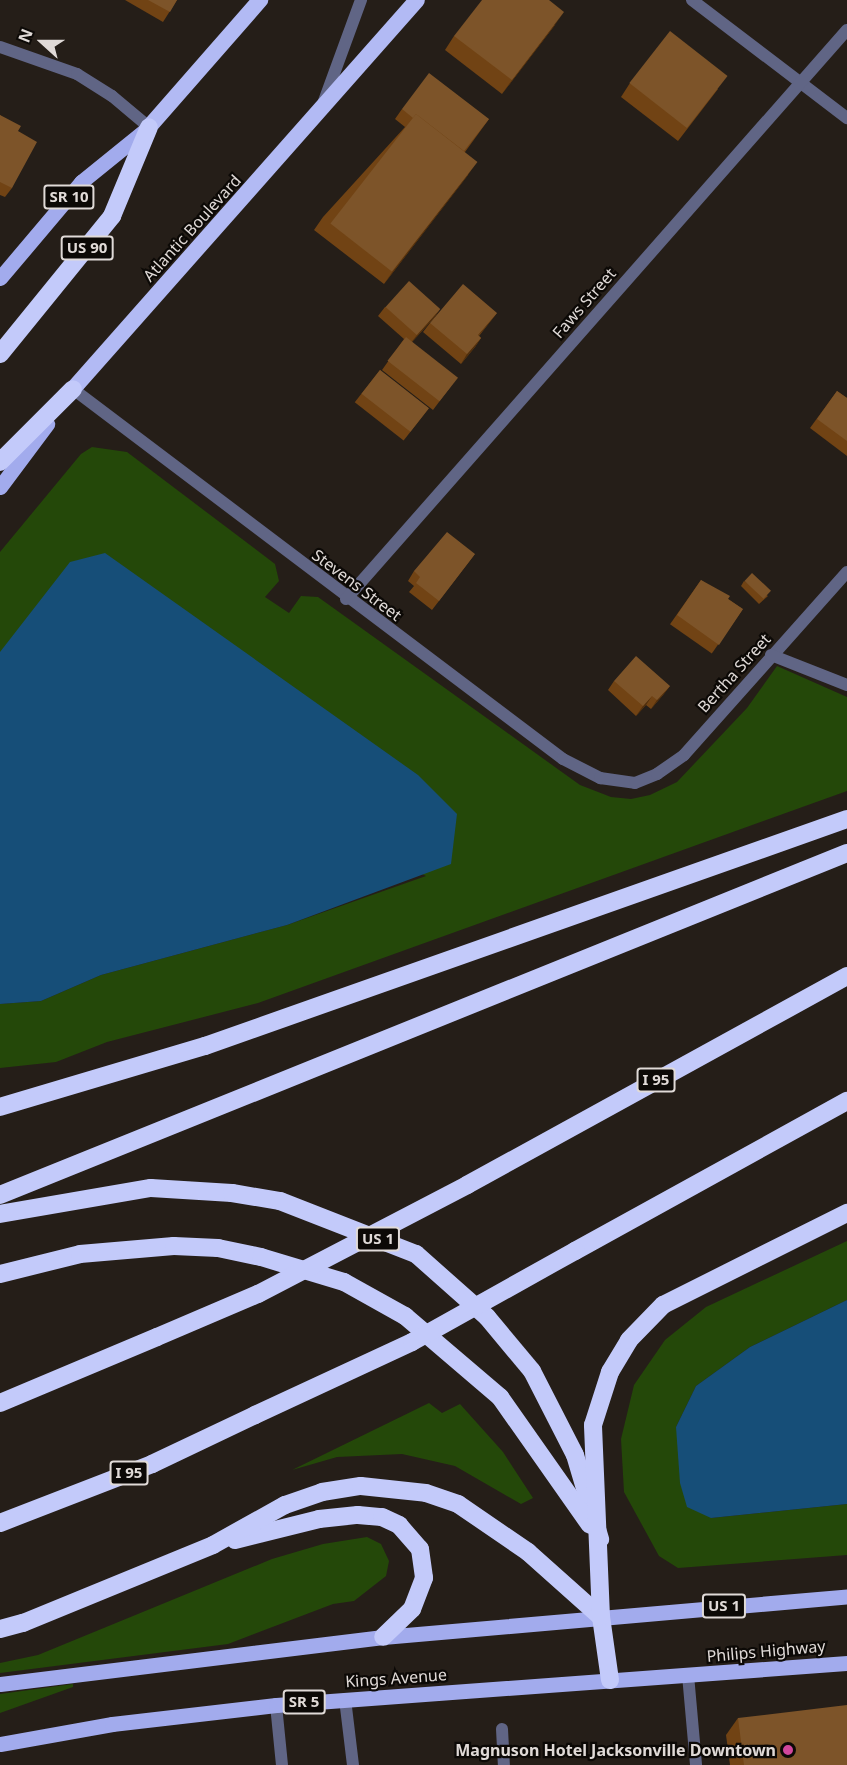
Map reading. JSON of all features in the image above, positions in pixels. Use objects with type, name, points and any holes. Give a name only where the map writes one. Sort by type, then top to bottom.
[{"type":"highway","name":"US 90","points":[[0,354],[112,216],[149,127],[260,0]]},
{"type":"highway","name":"Atlantic Boulevard","points":[[73,389],[417,0]]},
{"type":"highway","points":[[0,462],[73,389]]},
{"type":"highway","points":[[0,1107],[205,1046],[847,819]]},
{"type":"highway","points":[[0,1195],[847,853]]},
{"type":"highway","name":"I 95","points":[[0,1403],[258,1294],[467,1185],[847,976]]},
{"type":"highway","name":"I 95","points":[[0,1523],[152,1464],[412,1342],[847,1101]]},
{"type":"highway","name":"US 1","points":[[0,1214],[151,1188],[202,1190],[280,1201],[416,1254],[488,1317],[532,1371],[575,1455],[600,1539],[601,1617],[610,1680]]},
{"type":"highway","points":[[600,1539],[593,1425],[610,1372],[628,1340],[663,1305],[847,1213]]},
{"type":"highway","points":[[0,1274],[80,1254],[174,1246],[261,1257],[344,1282],[405,1316],[500,1397],[600,1539]]},
{"type":"highway","points":[[0,1629],[24,1623],[213,1545],[285,1505],[322,1492],[361,1486],[426,1493],[486,1520],[601,1617]]},
{"type":"highway","points":[[213,1545],[319,1520],[382,1517],[399,1525],[420,1549],[423,1578],[412,1609],[382,1637]]},
{"type":"main road","name":"SR 10","points":[[0,278],[81,182],[149,127]]},
{"type":"main road","name":"Atlantic Boulevard","points":[[0,487],[73,389]]},
{"type":"main road","name":"US 1","points":[[601,1617],[847,1596]]},
{"type":"main road","points":[[0,1684],[382,1637],[601,1617]]},
{"type":"main road","name":"Philips Highway","points":[[688,1675],[847,1663]]},
{"type":"main road","name":"Kings Avenue","points":[[0,1744],[112,1724],[276,1705],[688,1675]]},
{"type":"street","points":[[321,111],[361,0]]},
{"type":"street","points":[[692,0],[847,118]]},
{"type":"street","name":"Faws Street","points":[[346,599],[847,30]]},
{"type":"street","points":[[0,47],[77,74],[112,96],[149,127]]},
{"type":"street","name":"Stevens Street","points":[[73,389],[346,599],[563,759],[600,778],[635,783]]},
{"type":"street","name":"Bertha Street","points":[[635,783],[657,774],[684,755],[847,572]]},
{"type":"street","points":[[771,655],[847,685]]},
{"type":"street","points":[[688,1675],[696,1765]]},
{"type":"street","points":[[345,1699],[352,1765]]},
{"type":"street","points":[[276,1705],[282,1765]]},
{"type":"street","points":[[502,1729],[504,1765]]},
{"type":"green space","points":[[92,447],[127,452],[275,564],[279,581],[265,597],[289,613],[301,596],[318,597],[580,785],[611,797],[631,799],[650,795],[677,782],[747,708],[777,666],[847,697],[847,791],[258,1003],[107,1042],[56,1062],[0,1068],[0,1004],[41,1001],[101,975],[287,925],[426,876],[0,652],[0,552],[81,454]]},
{"type":"green space","points":[[847,1241],[847,1300],[750,1347],[696,1386],[676,1427],[711,1518],[847,1504],[847,1555],[678,1568],[659,1556],[624,1492],[621,1439],[634,1385],[665,1340],[706,1307]]},
{"type":"green space","points":[[429,1403],[442,1413],[460,1404],[503,1452],[533,1498],[521,1504],[455,1466],[402,1454],[337,1457],[292,1470]]},
{"type":"green space","points":[[367,1537],[381,1544],[389,1561],[386,1576],[354,1601],[333,1604],[228,1644],[0,1673],[0,1663],[38,1655],[272,1559],[323,1544]]},
{"type":"green space","points":[[73,1684],[73,1687],[0,1713],[0,1694]]},
{"type":"water","points":[[105,553],[418,775],[457,814],[451,864],[287,925],[101,975],[41,1001],[0,1004],[0,652],[70,562]]},
{"type":"water","points":[[847,1300],[847,1504],[711,1518],[687,1507],[680,1483],[676,1427],[696,1386],[750,1347]]},
{"type":"building","points":[[148,0],[177,0],[170,12]]},
{"type":"building","points":[[482,0],[549,0],[564,12],[512,80],[454,36]]},
{"type":"building","points":[[670,31],[728,76],[687,128],[629,83]]},
{"type":"building","points":[[429,73],[489,119],[464,151],[416,114],[413,118],[402,109]]},
{"type":"building","points":[[416,114],[477,162],[392,272],[330,224]]},
{"type":"building","points":[[0,115],[21,126],[18,131],[37,142],[12,188],[0,182]]},
{"type":"building","points":[[409,281],[440,309],[417,335],[386,307]]},
{"type":"building","points":[[463,284],[497,313],[478,335],[481,338],[467,354],[430,323]]},
{"type":"building","points":[[406,337],[458,378],[440,401],[388,361]]},
{"type":"building","points":[[380,370],[429,408],[410,432],[362,394]]},
{"type":"building","points":[[837,391],[847,398],[847,441],[817,419]]},
{"type":"building","points":[[447,532],[475,554],[439,601],[416,583],[420,577],[414,571]]},
{"type":"building","points":[[752,573],[771,591],[764,599],[744,581]]},
{"type":"building","points":[[701,580],[730,596],[728,599],[743,609],[719,645],[677,615]]},
{"type":"building","points":[[636,656],[670,686],[657,700],[652,696],[643,706],[614,681]]},
{"type":"building","name":"Magnuson Hotel Jacksonville Downtown","points":[[847,1705],[847,1765],[744,1765],[738,1718]]},
{"type":"place","name":"Magnuson Hotel Jacksonville Downtown","points":[[788,1750]]}]
